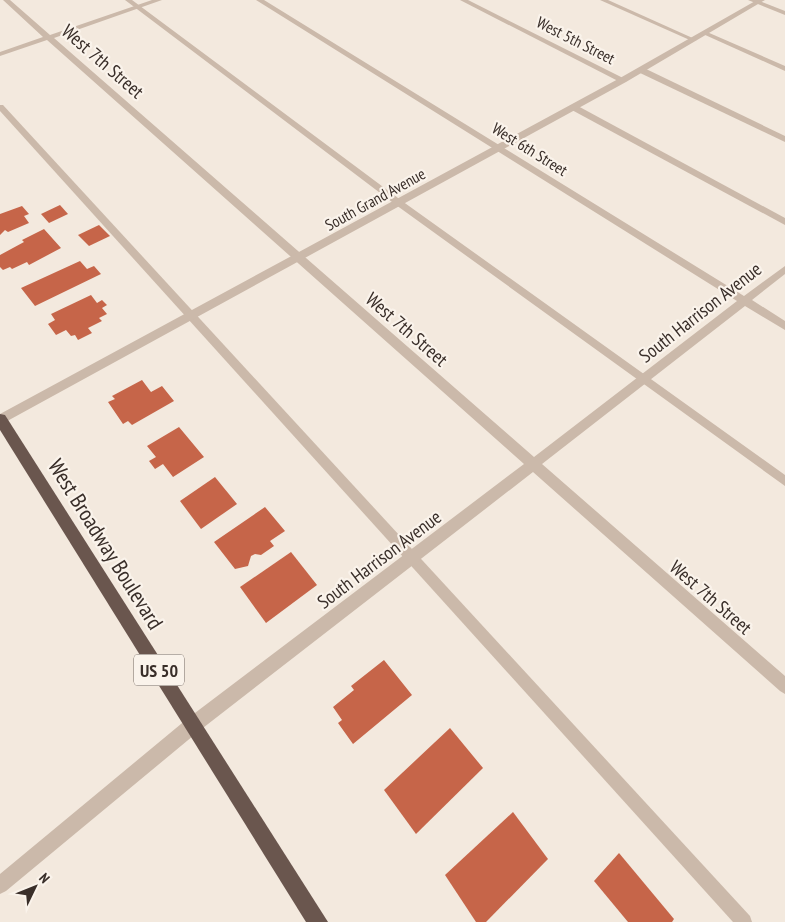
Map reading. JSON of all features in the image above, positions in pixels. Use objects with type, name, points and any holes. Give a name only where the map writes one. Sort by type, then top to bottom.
[{"type":"highway","name":"West Broadway Boulevard","points":[[0,419],[318,922]]},
{"type":"street","name":"West 7th Street","points":[[6,0],[785,686]]},
{"type":"street","points":[[0,54],[159,0]]},
{"type":"street","name":"West 6th Street","points":[[259,0],[785,326]]},
{"type":"street","name":"West 5th Street","points":[[463,0],[623,80]]},
{"type":"street","points":[[757,1],[785,13]]},
{"type":"street","name":"South Grand Avenue","points":[[0,419],[500,148],[694,40],[757,1]]},
{"type":"street","points":[[641,70],[785,139]]},
{"type":"street","name":"South Harrison Avenue","points":[[0,885],[194,725],[644,380],[785,269]]},
{"type":"lane","points":[[128,0],[400,203],[785,481]]},
{"type":"lane","points":[[604,0],[694,40]]},
{"type":"lane","points":[[705,33],[785,69]]},
{"type":"lane","points":[[0,107],[744,922]]},
{"type":"lane","points":[[573,107],[785,222]]},
{"type":"building","points":[[60,205],[68,214],[49,223],[41,214]]},
{"type":"building","points":[[22,206],[29,214],[24,216],[29,223],[8,232],[5,230],[0,235],[0,214]]},
{"type":"building","points":[[99,225],[110,236],[89,246],[78,235]]},
{"type":"building","points":[[44,229],[61,248],[29,265],[27,262],[12,269],[10,267],[3,270],[0,267],[0,255],[24,242],[22,240]]},
{"type":"building","points":[[80,261],[87,269],[94,266],[101,274],[35,306],[21,288]]},
{"type":"building","points":[[91,295],[97,303],[102,300],[107,305],[102,308],[107,314],[99,318],[102,321],[88,328],[92,333],[78,340],[75,335],[71,336],[66,330],[56,335],[48,324],[55,320],[51,314]]},
{"type":"building","points":[[142,380],[151,392],[162,386],[174,401],[132,425],[128,421],[123,424],[108,402],[115,399],[112,396]]},
{"type":"building","points":[[179,427],[204,457],[173,477],[163,464],[155,469],[149,461],[156,457],[147,446]]},
{"type":"building","points":[[215,477],[237,504],[201,529],[180,501]]},
{"type":"building","points":[[265,507],[285,531],[270,541],[274,546],[261,555],[255,554],[251,556],[248,566],[235,569],[214,542]]},
{"type":"building","points":[[291,552],[317,585],[266,623],[240,587]]},
{"type":"building","points":[[384,660],[412,695],[353,744],[338,723],[342,720],[333,707],[354,690],[351,686]]},
{"type":"building","points":[[450,728],[483,768],[416,834],[384,790]]},
{"type":"building","points":[[513,812],[548,859],[486,922],[476,922],[445,875]]},
{"type":"building","points":[[619,853],[674,919],[672,922],[628,922],[594,881]]}]
